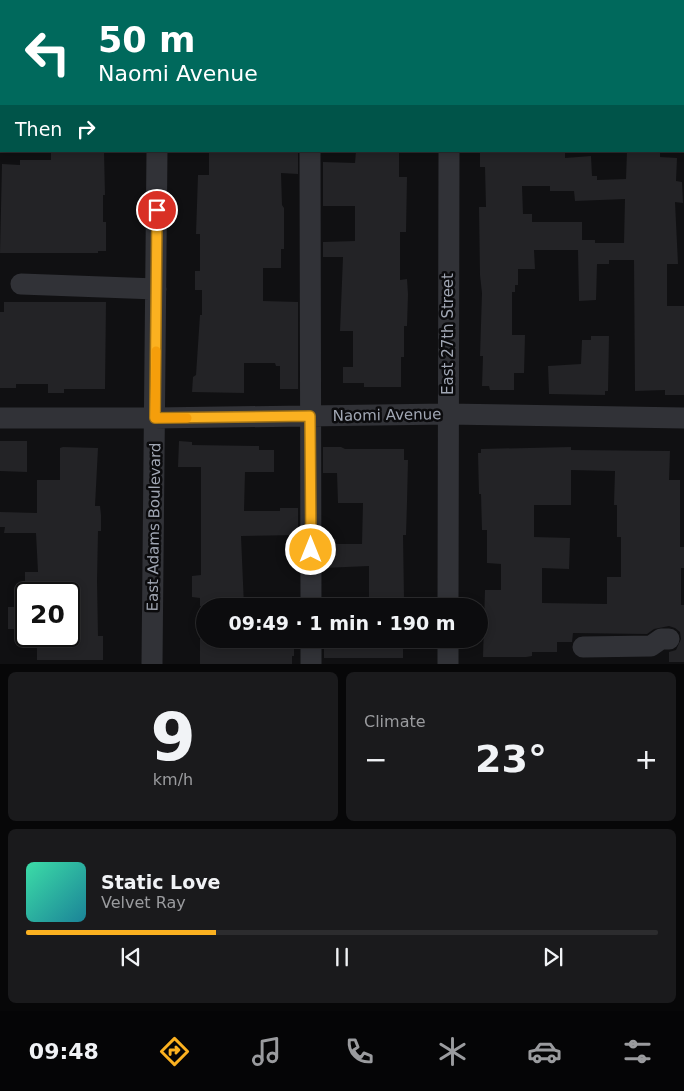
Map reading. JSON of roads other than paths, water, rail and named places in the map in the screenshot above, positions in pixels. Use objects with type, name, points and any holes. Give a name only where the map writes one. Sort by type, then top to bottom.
[{"type":"street","name":"East Adams Boulevard","points":[[152,664],[157,152]]},
{"type":"street","points":[[310,152],[311,598]]},
{"type":"street","name":"East 27th Street","points":[[448,598],[449,152]]},
{"type":"street","points":[[21,284],[156,288]]},
{"type":"street","name":"Naomi Avenue","points":[[0,418],[447,414],[684,418]]},
{"type":"street","points":[[583,647],[651,646],[661,639],[669,639]]},
{"type":"street","points":[[311,648],[311,664]]},
{"type":"street","points":[[448,648],[448,664]]}]
